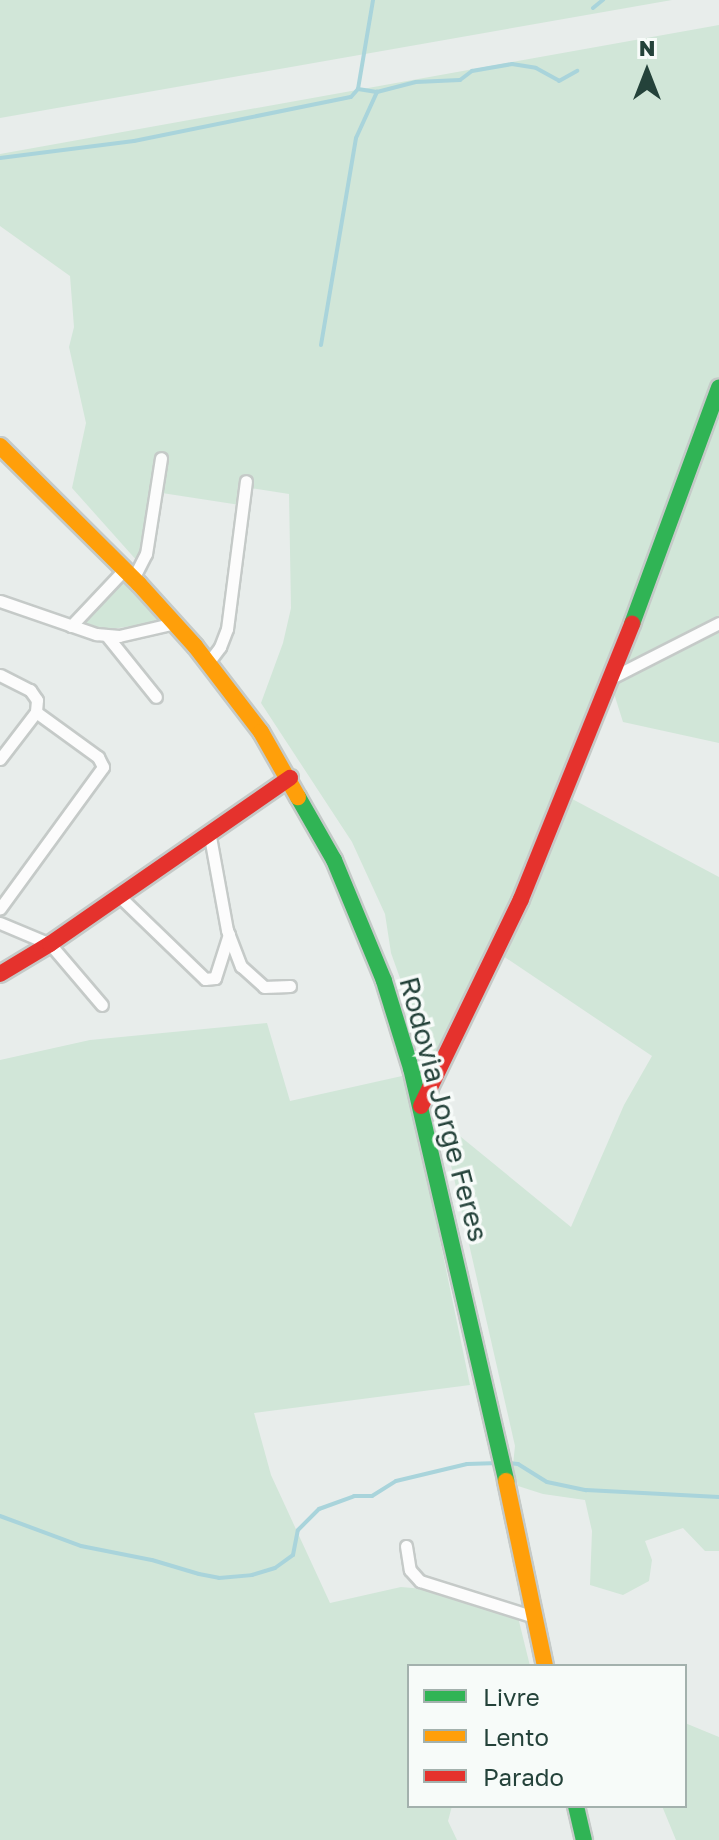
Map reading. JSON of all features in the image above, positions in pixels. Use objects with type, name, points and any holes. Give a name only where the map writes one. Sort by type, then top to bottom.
[{"type":"main road","points":[[421,1106],[521,899],[611,678],[719,388]]},
{"type":"main road","name":"Rodovia Jorge Feres","points":[[0,446],[129,574],[208,663],[261,732],[290,778],[334,860],[399,1024],[421,1106],[475,1338],[545,1664]]},
{"type":"main road","points":[[0,974],[50,944],[209,831],[290,778]]},
{"type":"main road","points":[[576,1808],[584,1840]]},
{"type":"street","points":[[71,626],[129,574],[146,554],[161,458]]},
{"type":"street","points":[[208,663],[220,647],[227,629],[246,481]]},
{"type":"street","points":[[0,601],[107,636],[175,623]]},
{"type":"street","points":[[611,678],[719,623]]},
{"type":"street","points":[[107,636],[156,697]]},
{"type":"street","points":[[0,675],[30,690],[37,700],[36,712],[0,759]]},
{"type":"street","points":[[0,908],[103,770],[98,757],[36,712]]},
{"type":"street","points":[[209,831],[229,934],[241,966],[257,983],[271,988],[290,986]]},
{"type":"street","points":[[118,895],[205,979],[215,978],[229,934]]},
{"type":"street","points":[[0,923],[50,944],[102,1005]]},
{"type":"street","points":[[406,1546],[410,1570],[420,1581],[534,1617]]},
{"type":"green space","points":[[0,0],[672,0],[0,118]]},
{"type":"green space","points":[[719,25],[719,743],[623,722],[611,684],[561,793],[719,877],[719,1551],[705,1551],[683,1528],[645,1541],[652,1560],[649,1581],[623,1595],[590,1585],[592,1531],[585,1500],[543,1494],[518,1486],[513,1465],[515,1446],[451,1165],[410,1006],[391,953],[385,914],[352,842],[261,703],[283,643],[291,608],[289,494],[250,488],[240,505],[162,493],[147,572],[72,488],[86,423],[69,347],[74,327],[70,276],[0,226],[0,154]],"holes":[[[500,954],[652,1056],[624,1105],[571,1227],[461,1137],[439,1114],[441,1068]]]},
{"type":"green space","points":[[125,577],[168,621],[97,631],[78,624]]},
{"type":"green space","points":[[267,1023],[290,1101],[402,1076],[414,1115],[470,1385],[254,1413],[271,1475],[330,1603],[401,1587],[424,1589],[517,1613],[530,1664],[407,1664],[407,1808],[451,1808],[448,1821],[457,1840],[0,1840],[0,1060],[90,1040]]},
{"type":"green space","points":[[687,1724],[719,1737],[719,1840],[676,1840],[663,1808],[687,1808]]},
{"type":"waterway","points":[[0,158],[134,141],[351,97],[358,89],[373,0]]},
{"type":"waterway","points":[[593,8],[603,0]]},
{"type":"waterway","points":[[358,89],[377,92],[416,82],[460,80],[472,71],[512,64],[536,68],[559,81],[577,71]]},
{"type":"waterway","points":[[321,345],[356,138],[377,92]]},
{"type":"waterway","points":[[0,1516],[81,1546],[152,1560],[199,1574],[219,1578],[252,1575],[275,1568],[293,1555],[298,1530],[319,1509],[354,1496],[372,1496],[396,1481],[467,1464],[499,1463]]},
{"type":"waterway","points":[[507,1463],[518,1464],[547,1482],[586,1490],[719,1497]]},
{"type":"traffic: fast","points":[[632,624],[719,388]]},
{"type":"traffic: fast","points":[[298,797],[334,860],[384,981],[411,1068],[506,1481]]},
{"type":"traffic: fast","points":[[576,1808],[584,1840]]},
{"type":"traffic: slow","points":[[0,446],[139,584],[195,646],[261,732],[298,797]]},
{"type":"traffic: slow","points":[[506,1481],[545,1664]]},
{"type":"traffic: jam","points":[[421,1106],[521,899],[632,624]]},
{"type":"traffic: jam","points":[[0,974],[50,944],[290,778]]}]
